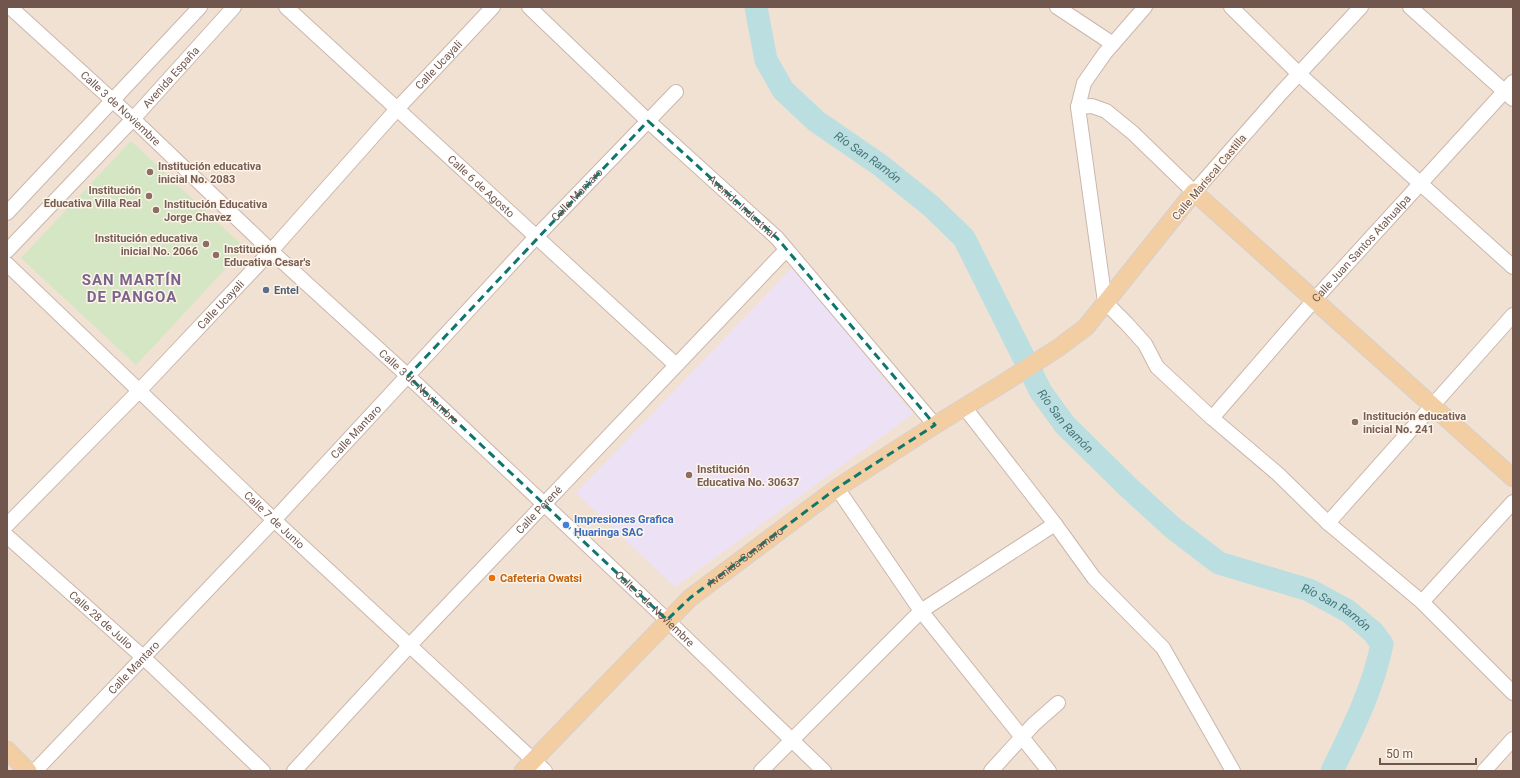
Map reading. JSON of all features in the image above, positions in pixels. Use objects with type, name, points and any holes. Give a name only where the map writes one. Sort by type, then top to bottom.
[{"type":"main road","points":[[1194,192],[1513,478]]},
{"type":"main road","name":"Calle Mariscal Castilla","points":[[1002,384],[1058,348],[1086,327],[1194,192]]},
{"type":"main road","name":"Avenida Sonamoro","points":[[534,767],[668,620],[690,598],[837,488],[934,425],[965,408],[1002,384]]},
{"type":"main road","points":[[7,750],[28,771]]},
{"type":"street","name":"Calle 3 de Noviembre","points":[[10,7],[112,101],[133,118],[271,251],[408,376],[668,620],[824,771]]},
{"type":"street","points":[[7,213],[200,7]]},
{"type":"street","name":"Avenida España","points":[[7,251],[133,118],[234,7]]},
{"type":"street","name":"Calle 6 de Agosto","points":[[286,7],[398,108],[676,365]]},
{"type":"street","name":"Calle Ucayali","points":[[7,525],[139,390],[271,251],[398,108],[493,7]]},
{"type":"street","name":"Avenida Industrial","points":[[529,7],[648,121],[777,238],[934,425]]},
{"type":"street","points":[[1057,7],[1113,44]]},
{"type":"street","points":[[1145,7],[1113,44],[1084,82],[1078,107],[1105,302],[1145,344],[1157,367],[1212,418],[1278,474],[1328,523],[1422,602],[1513,694]]},
{"type":"street","points":[[1231,7],[1300,75],[1419,184],[1513,267]]},
{"type":"street","name":"Calle Mariscal Castilla","points":[[1194,192],[1281,93],[1300,75],[1361,7]]},
{"type":"street","points":[[1410,7],[1510,91]]},
{"type":"street","name":"Calle Juan Santos Atahualpa","points":[[1212,418],[1315,299],[1419,184],[1510,91]]},
{"type":"street","name":"Calle Mantaro","points":[[35,771],[274,520],[536,237],[676,92]]},
{"type":"street","points":[[1078,107],[1092,106],[1106,111],[1133,133],[1194,192]]},
{"type":"street","name":"Calle Perené","points":[[294,771],[410,644],[786,250]]},
{"type":"street","name":"Calle 7 de Junio","points":[[7,264],[274,520],[410,644],[534,767]]},
{"type":"street","points":[[1328,523],[1434,406],[1513,315]]},
{"type":"street","points":[[965,408],[1055,524],[1094,578],[1163,648],[1233,771]]},
{"type":"street","points":[[837,488],[921,610],[1049,771]]},
{"type":"street","points":[[1422,602],[1513,502]]},
{"type":"street","points":[[761,771],[921,610],[1055,524]]},
{"type":"street","name":"Calle 28 de Julio","points":[[7,536],[144,658],[263,771]]},
{"type":"street","points":[[991,771],[1034,724],[1058,702]]},
{"type":"street","points":[[1484,771],[1513,739]]},
{"type":"highlighted area","points":[[648,121],[777,238],[935,425],[837,488],[690,598],[667,620],[408,376]]},
{"type":"shaded area","points":[[7,7],[1513,7],[1513,771],[7,771]]},
{"type":"shaded area","points":[[793,267],[913,414],[675,587],[576,493]]},
{"type":"green space","points":[[131,141],[245,248],[136,365],[21,258]]},
{"type":"waterway","name":"Río San Ramón","points":[[756,7],[766,60],[783,90],[816,121],[880,165],[931,206],[964,238],[1041,392],[1065,425],[1128,487],[1173,528],[1219,563],[1309,590],[1348,611],[1373,632],[1382,644],[1378,661],[1361,709],[1332,771]]},
{"type":"place","name":"Institución educativa inicial No. 2083","points":[[150,172]]},
{"type":"place","name":"Institución Educativa Villa Real","points":[[149,196]]},
{"type":"place","name":"Institución Educativa Jorge Chavez","points":[[156,210]]},
{"type":"place","name":"Institución educativa inicial No. 2066","points":[[206,244]]},
{"type":"place","name":"Institución Educativa Cesar's","points":[[216,255]]},
{"type":"place","name":"Entel","points":[[266,290]]},
{"type":"place","name":"Institución educativa inicial No. 241","points":[[1355,422]]},
{"type":"place","name":"Institución Educativa No. 30637","points":[[689,475]]},
{"type":"place","name":"Impresiones Grafica Huaringa SAC","points":[[566,525]]},
{"type":"place","name":"Cafeteria Owatsi","points":[[492,578]]},
{"type":"district","name":"SAN MARTÍN DE PANGOA","points":[[132,288]]}]
